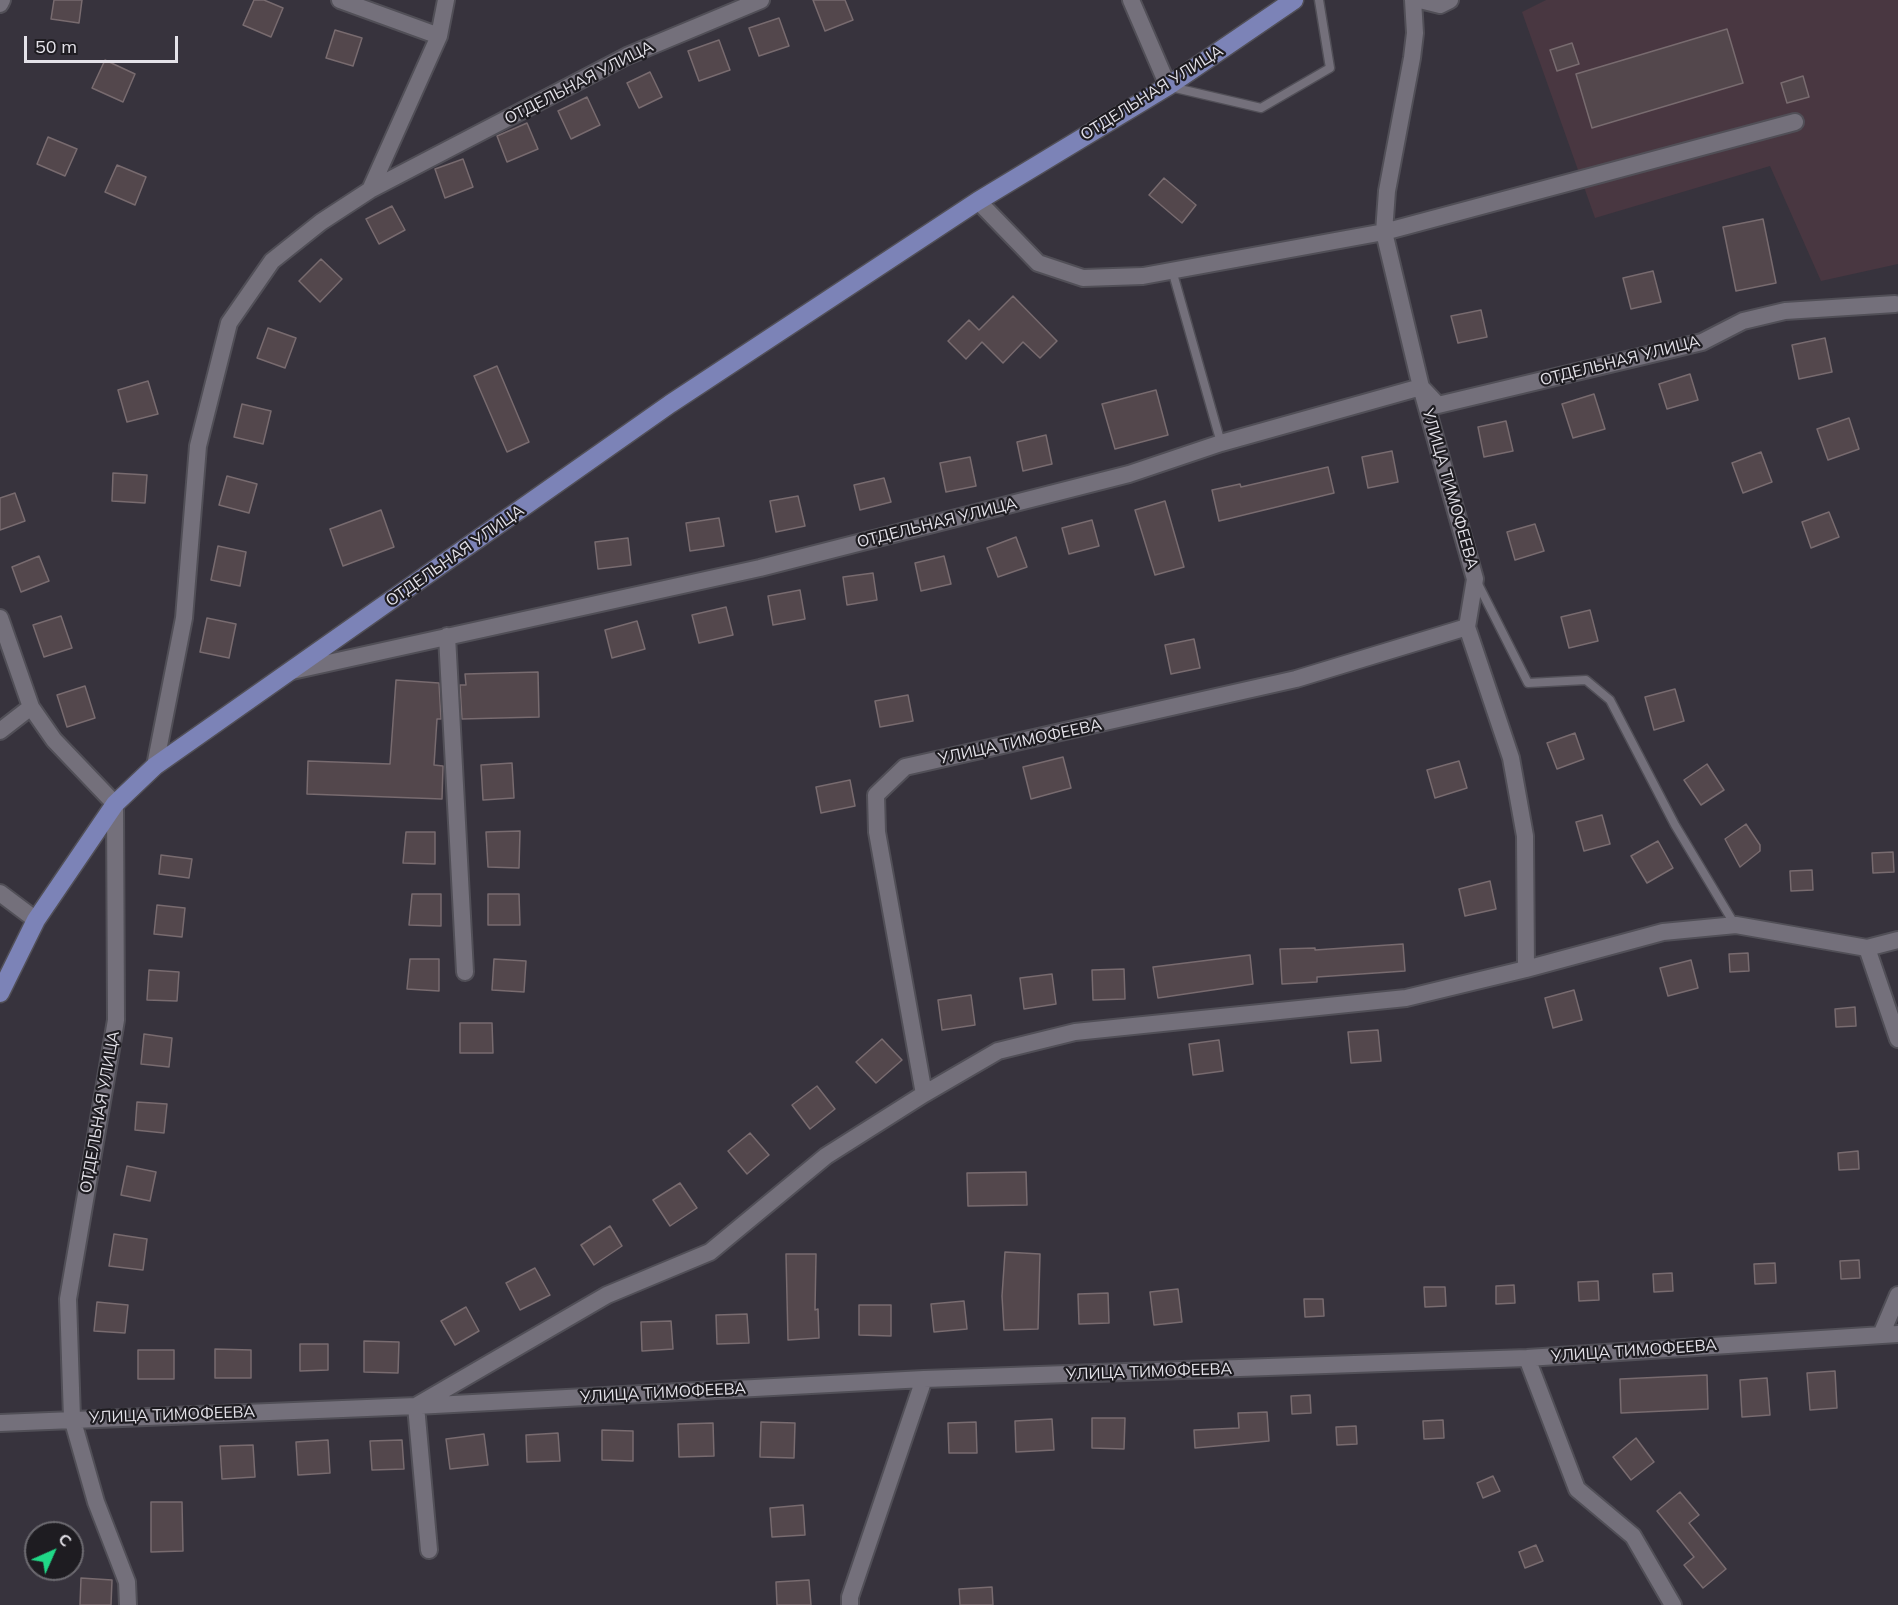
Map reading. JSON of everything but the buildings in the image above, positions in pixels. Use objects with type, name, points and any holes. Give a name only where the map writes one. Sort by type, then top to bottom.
[{"type":"main road","name":"ОТДЕЛЬНАЯ УЛИЦА","points":[[0,993],[36,920],[115,804],[156,766],[670,404],[978,201],[1168,86],[1294,0]]},
{"type":"street","points":[[0,4],[2,0]]},
{"type":"street","points":[[340,0],[439,36]]},
{"type":"street","points":[[370,190],[439,36],[446,0]]},
{"type":"street","name":"ОТДЕЛЬНАЯ УЛИЦА","points":[[156,766],[184,618],[198,446],[229,323],[272,261],[321,222],[370,190],[627,56],[761,0]]},
{"type":"street","points":[[1131,0],[1168,86]]},
{"type":"street","points":[[1413,0],[1415,33],[1412,58],[1387,190],[1384,232],[1421,387]]},
{"type":"street","points":[[1420,0],[1440,4],[1450,0]]},
{"type":"street","points":[[978,201],[1038,263],[1083,278],[1143,276],[1384,232],[1795,122]]},
{"type":"street","name":"ОТДЕЛЬНАЯ УЛИЦА","points":[[292,671],[447,636],[634,598],[771,566],[1130,474],[1221,443],[1421,387],[1438,405],[1702,342],[1743,321],[1785,311],[1897,308]]},
{"type":"street","name":"УЛИЦА ТИМОФЕЕВА","points":[[1421,387],[1475,579],[1467,627],[1511,758],[1525,836],[1526,969]]},
{"type":"street","points":[[0,618],[31,707],[54,740],[115,804]]},
{"type":"street","name":"УЛИЦА ТИМОФЕЕВА","points":[[924,1094],[877,832],[876,795],[905,768],[1296,680],[1467,627]]},
{"type":"street","points":[[447,636],[465,972]]},
{"type":"street","points":[[0,731],[31,707]]},
{"type":"street","name":"ОТДЕЛЬНАЯ УЛИЦА","points":[[115,804],[116,1020],[68,1299],[72,1418],[96,1502],[127,1582],[128,1605]]},
{"type":"street","points":[[0,893],[36,920]]},
{"type":"street","name":"УЛИЦА ТИМОФЕЕВА","points":[[416,1406],[607,1295],[710,1252],[826,1156],[924,1094],[998,1051],[1075,1032],[1406,998],[1663,932],[1736,925],[1867,948],[1898,940]]},
{"type":"street","points":[[1867,948],[1898,1040]]},
{"type":"street","name":"УЛИЦА ТИМОФЕЕВА","points":[[0,1423],[72,1418],[416,1406],[924,1379],[1527,1358],[1890,1335],[1898,1295]]},
{"type":"street","points":[[1527,1358],[1577,1489],[1633,1536],[1673,1605]]},
{"type":"street","points":[[850,1605],[849,1597],[924,1379]]},
{"type":"street","points":[[416,1406],[429,1550]]},
{"type":"lane","points":[[1168,86],[1261,108],[1330,68],[1319,0]]},
{"type":"lane","points":[[1172,270],[1221,443]]},
{"type":"lane","points":[[1475,579],[1528,683],[1586,680],[1610,700],[1675,825],[1736,925]]},
{"type":"shaded area","points":[[1546,0],[1898,0],[1898,264],[1821,281],[1770,166],[1595,218],[1522,12]]}]
